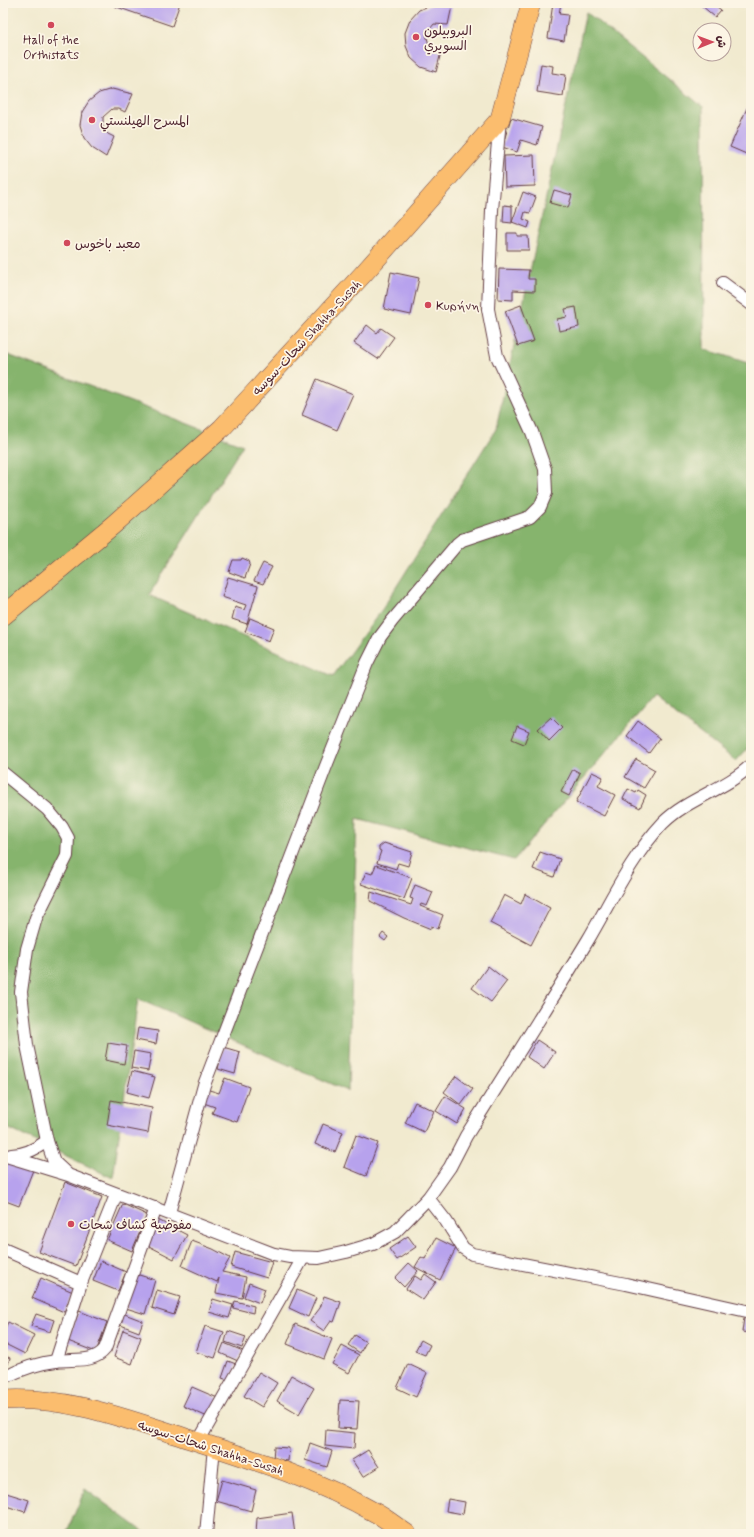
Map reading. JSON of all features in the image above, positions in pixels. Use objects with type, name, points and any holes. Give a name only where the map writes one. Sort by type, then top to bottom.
[{"type":"main road","name":"شحات-سوسه Shahha-Susah","points":[[3,616],[113,525],[222,428],[364,273],[500,119],[531,3]]},
{"type":"main road","name":"شحات-سوسه Shahha-Susah","points":[[3,1400],[34,1399],[85,1406],[206,1444],[306,1479],[376,1512],[407,1534]]},
{"type":"street","points":[[168,1212],[204,1085],[326,766],[380,637],[402,608],[457,544],[462,540],[530,517],[540,507],[546,493],[545,469],[532,432],[497,356],[488,309],[492,210],[500,119]]},
{"type":"street","points":[[723,283],[751,304]]},
{"type":"street","points":[[3,1155],[68,1175],[168,1212],[258,1249],[282,1256],[319,1258],[373,1244],[395,1232],[428,1198],[450,1167],[645,843],[678,810],[722,786],[741,774],[751,765]]},
{"type":"street","points":[[3,773],[47,809],[62,827],[68,838],[67,856],[36,918],[27,949],[21,992],[29,1051],[47,1140],[54,1162],[68,1175]]},
{"type":"street","points":[[3,1155],[20,1155],[35,1150],[47,1140]]},
{"type":"street","points":[[56,1361],[81,1283],[116,1194]]},
{"type":"street","points":[[428,1198],[446,1221],[463,1248],[472,1254],[626,1284],[751,1312]]},
{"type":"street","points":[[3,1378],[14,1372],[56,1361],[87,1359],[99,1356],[105,1349],[156,1208]]},
{"type":"street","points":[[3,1249],[81,1283]]},
{"type":"street","points":[[206,1534],[206,1444],[303,1258]]},
{"type":"green space","points":[[586,12],[703,107],[704,349],[751,364],[751,745],[736,761],[653,697],[514,860],[357,819],[348,1091],[138,999],[113,1178],[3,1126],[3,353],[243,445],[149,595],[333,676],[383,608],[496,429]]},
{"type":"green space","points":[[85,1489],[147,1534],[66,1534]]},
{"type":"building","points":[[114,3],[180,3],[172,26],[114,6]]},
{"type":"building","points":[[553,3],[561,3],[559,14],[568,15],[564,41],[548,38]]},
{"type":"building","points":[[704,3],[712,3],[721,10],[715,17],[702,6]]},
{"type":"building","name":"البروبيلون السويري","points":[[444,4],[452,6],[448,25],[434,24],[426,34],[429,45],[434,50],[441,52],[436,72],[421,67],[411,58],[406,46],[405,33],[410,20],[419,10],[431,5]]},
{"type":"building","points":[[541,64],[553,66],[552,73],[566,75],[563,96],[537,92]]},
{"type":"building","name":"المسرح الهيلنستي","points":[[112,89],[133,94],[125,112],[119,109],[112,109],[103,117],[103,129],[114,137],[106,157],[92,148],[84,138],[80,125],[82,112],[89,101],[99,93]]},
{"type":"building","points":[[747,108],[751,110],[751,156],[730,147]]},
{"type":"building","points":[[511,118],[542,127],[537,145],[521,140],[517,152],[502,147]]},
{"type":"building","points":[[534,155],[535,186],[505,187],[504,156]]},
{"type":"building","points":[[554,190],[572,195],[568,208],[550,203]]},
{"type":"building","points":[[523,192],[536,197],[530,213],[525,212],[523,219],[530,222],[528,228],[512,222]]},
{"type":"building","points":[[504,205],[512,206],[512,223],[503,222]]},
{"type":"building","points":[[507,233],[517,233],[517,236],[528,236],[529,250],[507,250]]},
{"type":"building","points":[[499,269],[529,270],[528,279],[535,279],[535,291],[513,290],[513,300],[498,299]]},
{"type":"building","points":[[391,272],[419,278],[411,315],[384,309]]},
{"type":"building","points":[[521,305],[534,341],[518,346],[505,311]]},
{"type":"building","points":[[576,307],[579,327],[559,331],[557,319],[567,317],[565,309]]},
{"type":"building","points":[[367,325],[377,333],[381,328],[394,337],[378,359],[354,343]]},
{"type":"building","points":[[317,379],[353,394],[337,430],[302,415]]},
{"type":"building","points":[[242,558],[249,561],[250,564],[245,578],[229,572],[233,560],[241,560]]},
{"type":"building","points":[[263,563],[272,567],[263,584],[254,581]]},
{"type":"building","points":[[228,577],[258,586],[247,624],[232,619],[235,607],[244,610],[246,605],[222,597]]},
{"type":"building","points":[[250,618],[274,628],[269,641],[245,632]]},
{"type":"building","points":[[551,717],[562,728],[549,741],[538,729]]},
{"type":"building","points":[[638,721],[660,738],[649,753],[627,736]]},
{"type":"building","points":[[517,726],[529,731],[524,744],[512,739]]},
{"type":"building","points":[[636,759],[655,770],[644,788],[625,777]]},
{"type":"building","points":[[573,769],[580,773],[569,796],[561,792]]},
{"type":"building","points":[[592,772],[603,777],[598,786],[615,795],[604,816],[576,802]]},
{"type":"building","points":[[628,789],[636,793],[638,790],[646,795],[640,808],[623,799]]},
{"type":"building","points":[[384,843],[412,852],[408,866],[398,863],[396,869],[377,863],[381,851],[379,850],[379,847]]},
{"type":"building","points":[[540,852],[560,859],[554,877],[533,869]]},
{"type":"building","points":[[376,865],[412,878],[404,899],[361,884],[366,872],[372,874]]},
{"type":"building","points":[[415,885],[433,892],[427,906],[421,904],[420,906],[443,915],[438,929],[431,926],[431,929],[404,918],[370,901],[371,892],[411,905],[413,899],[410,898]]},
{"type":"building","points":[[525,894],[550,908],[531,945],[490,923],[504,895],[521,904]]},
{"type":"building","points":[[383,933],[388,937],[385,941],[380,937]]},
{"type":"building","points":[[488,966],[507,981],[491,1002],[472,988]]},
{"type":"building","points":[[138,1028],[158,1031],[156,1044],[136,1040]]},
{"type":"building","points":[[537,1040],[555,1052],[544,1069],[527,1057]]},
{"type":"building","points":[[108,1043],[127,1046],[124,1064],[105,1060]]},
{"type":"building","points":[[223,1047],[240,1052],[235,1074],[218,1069]]},
{"type":"building","points":[[134,1051],[151,1054],[148,1071],[131,1068]]},
{"type":"building","points":[[132,1071],[155,1077],[149,1098],[127,1092]]},
{"type":"building","points":[[456,1076],[473,1089],[461,1105],[444,1092]]},
{"type":"building","points":[[225,1078],[249,1087],[237,1122],[212,1113],[215,1107],[201,1102],[206,1089],[219,1093]]},
{"type":"building","points":[[445,1096],[466,1109],[457,1124],[436,1111]]},
{"type":"building","points":[[111,1100],[152,1108],[148,1133],[107,1125]]},
{"type":"building","points":[[415,1102],[434,1111],[424,1132],[405,1123]]},
{"type":"building","points":[[323,1124],[343,1132],[335,1152],[315,1144]]},
{"type":"building","points":[[356,1135],[378,1143],[366,1176],[344,1167]]},
{"type":"building","points":[[3,1158],[33,1170],[19,1206],[3,1200]]},
{"type":"building","name":"مفوضية كشاف شحات","points":[[65,1182],[102,1197],[76,1266],[39,1252]]},
{"type":"building","points":[[123,1204],[147,1215],[132,1251],[107,1240]]},
{"type":"building","points":[[158,1220],[187,1235],[174,1259],[145,1244]]},
{"type":"building","points":[[408,1236],[416,1247],[397,1260],[389,1249]]},
{"type":"building","points":[[436,1238],[456,1248],[440,1280],[415,1267],[421,1257],[425,1259]]},
{"type":"building","points":[[192,1241],[213,1249],[230,1258],[222,1272],[246,1277],[242,1298],[216,1293],[219,1278],[217,1282],[182,1266]]},
{"type":"building","points":[[235,1252],[272,1262],[267,1278],[231,1267]]},
{"type":"building","points":[[101,1261],[126,1272],[118,1291],[93,1281]]},
{"type":"building","points":[[409,1263],[418,1271],[404,1287],[395,1278]]},
{"type":"building","points":[[136,1274],[155,1280],[145,1314],[126,1308]]},
{"type":"building","points":[[425,1274],[436,1282],[423,1300],[406,1289],[415,1276],[421,1280]]},
{"type":"building","points":[[41,1278],[73,1292],[64,1312],[32,1298]]},
{"type":"building","points":[[249,1283],[265,1289],[260,1303],[244,1297]]},
{"type":"building","points":[[157,1290],[180,1297],[174,1315],[152,1308]]},
{"type":"building","points":[[297,1290],[316,1298],[308,1317],[289,1308]]},
{"type":"building","points":[[324,1296],[341,1302],[334,1322],[331,1321],[324,1331],[310,1321],[320,1308]]},
{"type":"building","points":[[213,1299],[233,1305],[229,1318],[209,1312]]},
{"type":"building","points":[[235,1301],[254,1306],[253,1313],[233,1308]]},
{"type":"building","points":[[79,1311],[107,1322],[96,1352],[68,1341]]},
{"type":"building","points":[[122,1313],[143,1321],[139,1332],[118,1324]]},
{"type":"building","points":[[36,1314],[54,1320],[50,1332],[31,1326]]},
{"type":"building","points":[[744,1318],[751,1319],[751,1333],[742,1332]]},
{"type":"building","points":[[8,1322],[34,1335],[25,1354],[3,1343],[3,1333]]},
{"type":"building","points":[[295,1324],[332,1339],[324,1359],[287,1344]]},
{"type":"building","points":[[205,1326],[224,1332],[215,1358],[196,1352]]},
{"type":"building","points":[[123,1330],[141,1337],[132,1364],[114,1357]]},
{"type":"building","points":[[228,1331],[246,1337],[242,1348],[225,1342]]},
{"type":"building","points":[[355,1335],[366,1342],[360,1353],[348,1345]]},
{"type":"building","points":[[421,1340],[430,1345],[425,1355],[415,1351]]},
{"type":"building","points":[[224,1343],[243,1351],[238,1361],[220,1353]]},
{"type":"building","points":[[342,1346],[359,1355],[349,1373],[332,1364]]},
{"type":"building","points":[[3,1355],[10,1358],[6,1370],[3,1368]]},
{"type":"building","points":[[228,1361],[236,1364],[231,1381],[222,1378]]},
{"type":"building","points":[[408,1364],[427,1373],[416,1397],[397,1388]]},
{"type":"building","points":[[259,1372],[277,1383],[262,1407],[244,1396]]},
{"type":"building","points":[[291,1375],[314,1388],[299,1414],[277,1401]]},
{"type":"building","points":[[192,1387],[220,1399],[212,1419],[183,1406]]},
{"type":"building","points":[[340,1400],[359,1401],[357,1429],[338,1428]]},
{"type":"building","points":[[326,1430],[355,1433],[354,1449],[325,1446]]},
{"type":"building","points":[[310,1443],[332,1451],[327,1467],[305,1460]]},
{"type":"building","points":[[274,1447],[289,1448],[288,1461],[273,1459]]},
{"type":"building","points":[[368,1450],[379,1467],[363,1477],[352,1460]]},
{"type":"building","points":[[222,1480],[256,1490],[251,1511],[216,1501]]},
{"type":"building","points":[[3,1492],[29,1500],[25,1512],[3,1505]]},
{"type":"building","points":[[448,1499],[465,1502],[463,1514],[446,1511]]},
{"type":"building","points":[[292,1513],[295,1534],[256,1534],[257,1518]]},
{"type":"place","name":"Hall of the Orthistats","points":[[51,25]]},
{"type":"place","name":"البروبيلون السويري","points":[[416,37]]},
{"type":"place","name":"المسرح الهيلنستي","points":[[92,120]]},
{"type":"place","name":"معبد باخوس","points":[[67,243]]},
{"type":"place","name":"Κυρήνη","points":[[428,305]]},
{"type":"place","name":"مفوضية كشاف شحات","points":[[71,1224]]}]
